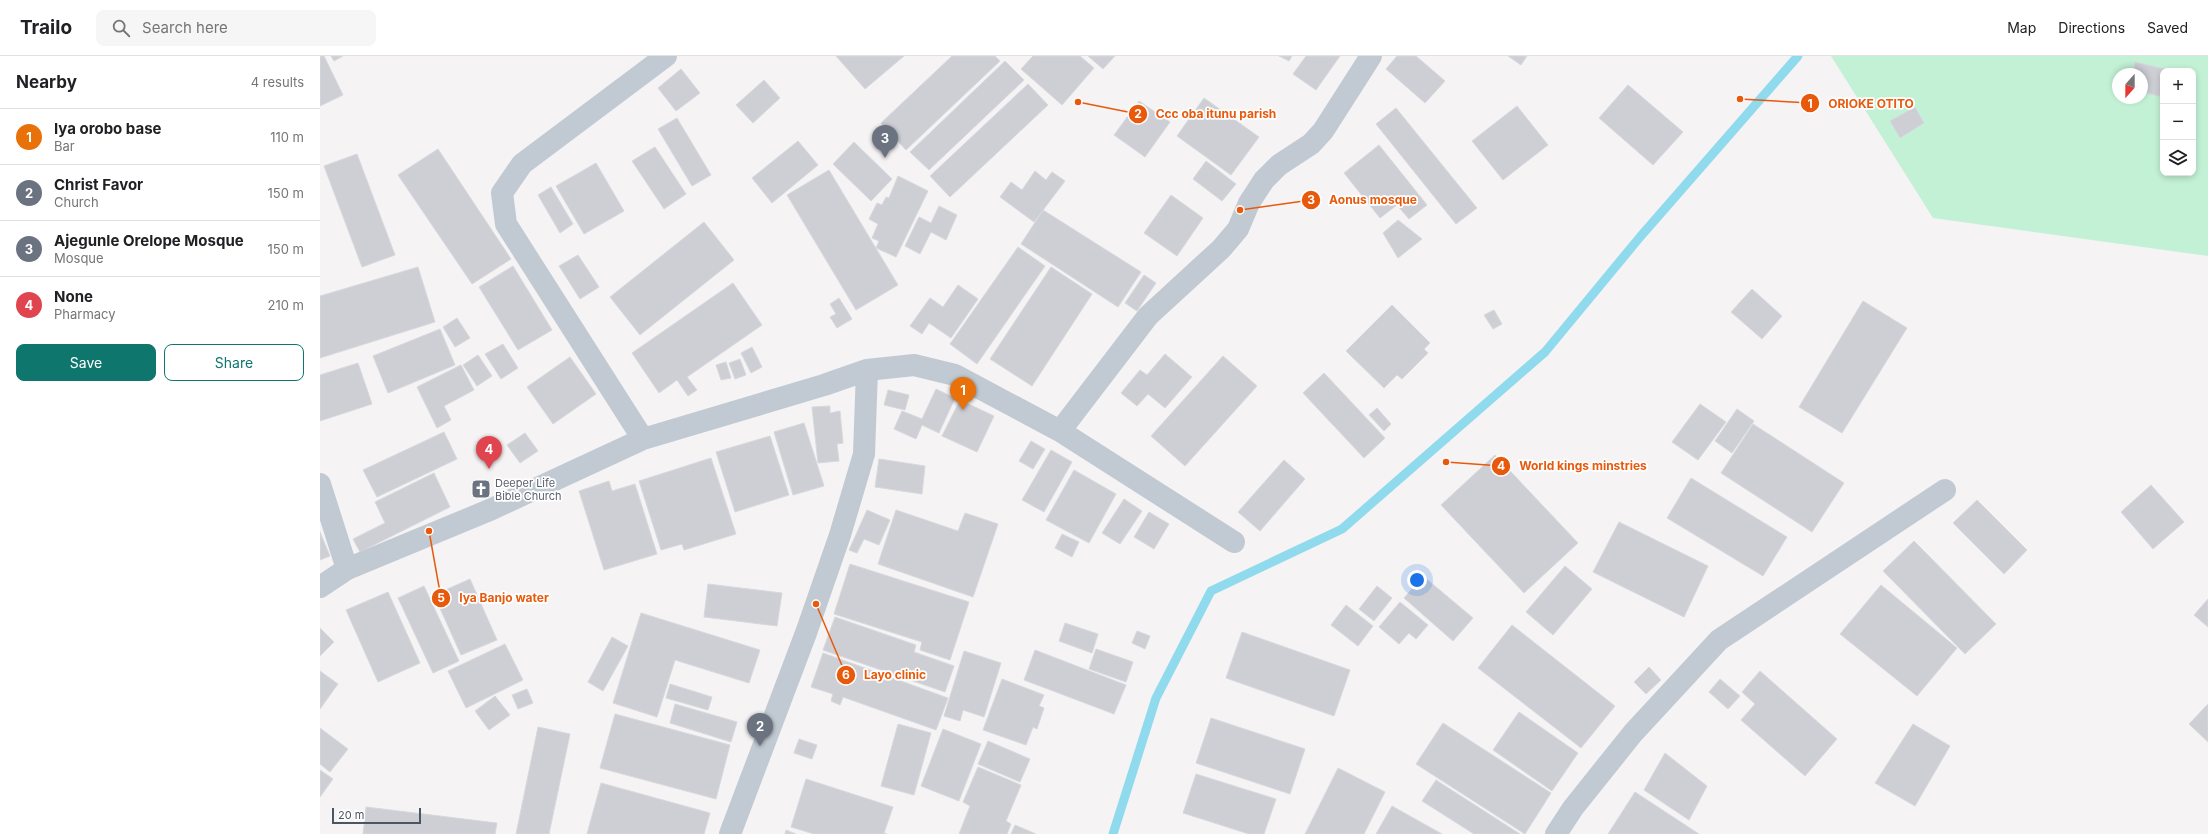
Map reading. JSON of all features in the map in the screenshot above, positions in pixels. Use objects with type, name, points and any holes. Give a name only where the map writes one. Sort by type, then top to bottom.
[{"type":"street","points":[[643,439],[506,224],[502,193],[522,164],[666,56]]},
{"type":"street","points":[[1060,431],[1148,316],[1221,249],[1238,229],[1249,203],[1264,180],[1278,165],[1311,144],[1323,131],[1371,56]]},
{"type":"street","points":[[320,587],[347,569],[492,509],[643,439],[824,385],[868,370],[914,365],[955,375],[1060,431],[1234,542]]},
{"type":"street","points":[[730,834],[808,626],[840,535],[864,454],[868,370]]},
{"type":"street","points":[[320,484],[347,569]]},
{"type":"street","points":[[1556,834],[1573,808],[1633,733],[1718,640],[1945,490]]},
{"type":"green space","points":[[1831,56],[2208,56],[2208,256],[1933,218]]},
{"type":"building","points":[[320,56],[324,56],[343,95],[320,106]]},
{"type":"building","points":[[331,56],[343,56],[334,61]]},
{"type":"building","points":[[836,56],[904,56],[865,89]]},
{"type":"building","points":[[952,56],[995,56],[1000,61],[906,150],[881,123]]},
{"type":"building","points":[[1033,56],[1080,56],[1094,68],[1062,105],[1021,69]]},
{"type":"building","points":[[1088,56],[1115,56],[1103,69]]},
{"type":"building","points":[[1279,56],[1292,56],[1289,61]]},
{"type":"building","points":[[1306,56],[1340,56],[1316,90],[1293,74]]},
{"type":"building","points":[[1397,56],[1416,56],[1445,81],[1425,103],[1386,69]]},
{"type":"building","points":[[1508,56],[1527,56],[1521,65]]},
{"type":"building","points":[[1005,61],[1024,80],[929,170],[910,152]]},
{"type":"building","points":[[2135,62],[2160,68],[2160,96],[2148,93],[2148,68],[2134,68]]},
{"type":"building","points":[[681,69],[700,93],[676,111],[658,88]]},
{"type":"building","points":[[764,80],[780,98],[753,123],[736,105]]},
{"type":"building","points":[[1028,84],[1048,105],[950,197],[930,176]]},
{"type":"building","points":[[1628,85],[1683,132],[1653,165],[1599,118]]},
{"type":"building","points":[[1204,98],[1259,137],[1231,175],[1177,136]]},
{"type":"building","points":[[1139,101],[1170,122],[1145,157],[1114,135]]},
{"type":"building","points":[[1517,106],[1548,145],[1503,180],[1472,141]]},
{"type":"building","points":[[1915,107],[1924,123],[1900,138],[1890,121]]},
{"type":"building","points":[[1396,108],[1477,208],[1456,224],[1376,124]]},
{"type":"building","points":[[677,118],[711,175],[692,186],[658,129]]},
{"type":"building","points":[[798,141],[818,165],[772,203],[752,178]]},
{"type":"building","points":[[854,142],[892,179],[871,201],[833,164]]},
{"type":"building","points":[[1379,145],[1427,205],[1409,219],[1397,205],[1380,218],[1344,173]]},
{"type":"building","points":[[655,147],[686,194],[664,209],[632,161]]},
{"type":"building","points":[[438,149],[511,259],[472,284],[398,175]]},
{"type":"building","points":[[357,154],[395,255],[362,267],[324,166]]},
{"type":"building","points":[[1206,161],[1236,184],[1222,201],[1193,179]]},
{"type":"building","points":[[596,163],[624,211],[584,234],[556,186]]},
{"type":"building","points":[[829,170],[898,285],[856,310],[787,195]]},
{"type":"building","points":[[1035,171],[1046,180],[1052,172],[1065,181],[1034,222],[1000,197],[1011,182],[1022,190]]},
{"type":"building","points":[[898,176],[928,191],[896,257],[876,248],[879,241],[872,238],[878,224],[869,219],[877,203],[882,205],[886,197],[889,198]]},
{"type":"building","points":[[551,187],[573,224],[560,233],[538,195]]},
{"type":"building","points":[[1171,195],[1203,218],[1177,256],[1144,233]]},
{"type":"building","points":[[939,206],[957,215],[946,240],[931,232],[920,254],[905,246],[919,217],[931,223]]},
{"type":"building","points":[[1043,210],[1141,272],[1118,307],[1021,244]]},
{"type":"building","points":[[1398,220],[1422,239],[1398,258],[1383,233]]},
{"type":"building","points":[[704,222],[734,260],[640,335],[610,297]]},
{"type":"building","points":[[1018,247],[1045,266],[977,364],[950,344]]},
{"type":"building","points":[[578,255],[599,287],[580,299],[559,266]]},
{"type":"building","points":[[513,266],[552,330],[518,350],[479,287]]},
{"type":"building","points":[[418,267],[435,322],[320,358],[320,296]]},
{"type":"building","points":[[1051,267],[1092,294],[1032,386],[990,359]]},
{"type":"building","points":[[1144,275],[1156,283],[1137,311],[1125,303]]},
{"type":"building","points":[[733,283],[762,325],[687,377],[697,390],[688,396],[677,380],[659,393],[632,353]]},
{"type":"building","points":[[958,285],[978,299],[951,338],[929,323],[922,334],[910,326],[930,298],[943,307]]},
{"type":"building","points":[[1752,289],[1782,316],[1762,339],[1731,312]]},
{"type":"building","points":[[839,298],[852,319],[837,328],[830,317],[836,314],[830,304]]},
{"type":"building","points":[[1863,301],[1907,328],[1842,433],[1799,407]]},
{"type":"building","points":[[1392,305],[1430,343],[1424,349],[1428,353],[1402,379],[1397,375],[1384,388],[1346,351]]},
{"type":"building","points":[[1494,310],[1502,324],[1493,329],[1484,315]]},
{"type":"building","points":[[457,318],[470,338],[455,347],[443,327]]},
{"type":"building","points":[[440,329],[455,365],[388,393],[373,356]]},
{"type":"building","points":[[503,344],[518,368],[501,379],[485,354]]},
{"type":"building","points":[[752,347],[762,367],[751,373],[741,353]]},
{"type":"building","points":[[1165,354],[1192,377],[1165,408],[1148,394],[1137,406],[1121,393],[1140,370],[1147,375]]},
{"type":"building","points":[[478,355],[492,376],[477,386],[463,365]]},
{"type":"building","points":[[1223,356],[1257,386],[1185,466],[1151,436]]},
{"type":"building","points":[[570,357],[596,394],[553,424],[527,387]]},
{"type":"building","points":[[740,359],[746,375],[735,379],[729,363]]},
{"type":"building","points":[[726,362],[731,378],[721,380],[716,365]]},
{"type":"building","points":[[358,363],[372,404],[320,421],[320,375]]},
{"type":"building","points":[[461,365],[474,390],[444,406],[451,420],[437,428],[417,387]]},
{"type":"building","points":[[1324,373],[1385,438],[1364,458],[1303,393]]},
{"type":"building","points":[[936,389],[955,398],[939,433],[922,425],[916,439],[894,429],[902,411],[922,419]]},
{"type":"building","points":[[888,390],[909,395],[905,410],[884,405]]},
{"type":"building","points":[[960,400],[994,416],[977,452],[942,436]]},
{"type":"building","points":[[1700,404],[1726,422],[1698,460],[1672,442]]},
{"type":"building","points":[[830,406],[830,413],[840,411],[843,443],[837,444],[839,461],[818,463],[812,407]]},
{"type":"building","points":[[1377,408],[1391,424],[1384,431],[1369,415]]},
{"type":"building","points":[[1737,409],[1754,421],[1732,453],[1715,441]]},
{"type":"building","points":[[804,423],[824,486],[793,495],[774,432]]},
{"type":"building","points":[[1753,424],[1844,483],[1812,532],[1721,473]]},
{"type":"building","points":[[444,432],[457,459],[377,497],[363,470]]},
{"type":"building","points":[[525,433],[538,451],[520,463],[507,445]]},
{"type":"building","points":[[770,436],[789,495],[735,512],[716,452]]},
{"type":"building","points":[[1031,441],[1045,449],[1033,469],[1019,461]]},
{"type":"building","points":[[1051,450],[1072,462],[1044,512],[1022,500]]},
{"type":"building","points":[[1495,455],[1578,543],[1524,593],[1441,505]]},
{"type":"building","points":[[711,458],[736,534],[684,550],[682,544],[661,550],[639,481]]},
{"type":"building","points":[[879,459],[925,466],[922,494],[875,487]]},
{"type":"building","points":[[1284,460],[1305,479],[1260,531],[1238,512]]},
{"type":"building","points":[[1074,470],[1116,494],[1089,543],[1046,520]]},
{"type":"building","points":[[434,473],[450,507],[360,552],[353,539],[385,523],[375,502]]},
{"type":"building","points":[[1691,478],[1787,537],[1763,576],[1667,518]]},
{"type":"building","points":[[609,481],[612,491],[635,484],[657,554],[604,570],[579,491]]},
{"type":"building","points":[[2151,485],[2184,522],[2153,549],[2121,512]]},
{"type":"building","points":[[1124,499],[1142,511],[1120,544],[1102,533]]},
{"type":"building","points":[[1977,500],[2027,550],[2004,574],[1953,523]]},
{"type":"building","points":[[867,510],[890,520],[879,545],[864,539],[857,553],[849,550]]},
{"type":"building","points":[[896,510],[958,531],[965,513],[998,524],[973,597],[878,564]]},
{"type":"building","points":[[1149,512],[1169,524],[1154,549],[1134,537]]},
{"type":"building","points":[[1619,522],[1708,566],[1684,617],[1593,572]]},
{"type":"building","points":[[320,532],[330,556],[320,560]]},
{"type":"building","points":[[1062,534],[1079,542],[1072,557],[1055,548]]},
{"type":"building","points":[[1914,541],[1996,624],[1965,654],[1883,571]]},
{"type":"building","points":[[850,564],[969,602],[950,660],[920,650],[922,642],[834,614]]},
{"type":"building","points":[[1565,566],[1592,589],[1553,635],[1526,612]]},
{"type":"building","points":[[1423,576],[1473,618],[1453,641],[1404,598]]},
{"type":"building","points":[[470,579],[497,640],[461,655],[434,595]]},
{"type":"building","points":[[708,584],[782,593],[777,626],[704,617]]},
{"type":"building","points":[[1881,585],[1957,648],[1917,696],[1840,634]]},
{"type":"building","points":[[424,586],[459,661],[433,673],[398,598]]},
{"type":"building","points":[[1377,586],[1392,598],[1374,621],[1359,609]]},
{"type":"building","points":[[388,592],[420,663],[378,682],[346,610]]},
{"type":"building","points":[[2208,599],[2208,627],[2194,615]]},
{"type":"building","points":[[1400,602],[1428,625],[1416,639],[1409,633],[1399,644],[1379,627]]},
{"type":"building","points":[[1346,605],[1373,626],[1358,646],[1331,625]]},
{"type":"building","points":[[641,613],[760,650],[749,683],[675,660],[657,717],[613,703]]},
{"type":"building","points":[[835,617],[916,645],[914,652],[954,666],[945,692],[823,650]]},
{"type":"building","points":[[1065,623],[1098,634],[1092,653],[1059,641]]},
{"type":"building","points":[[1512,625],[1615,706],[1581,748],[1478,668]]},
{"type":"building","points":[[320,628],[334,642],[320,656]]},
{"type":"building","points":[[1137,631],[1150,636],[1145,649],[1132,643]]},
{"type":"building","points":[[1242,632],[1350,670],[1334,716],[1226,678]]},
{"type":"building","points":[[612,637],[628,646],[603,691],[588,682]]},
{"type":"building","points":[[505,644],[523,680],[466,708],[448,671]]},
{"type":"building","points":[[1096,649],[1133,662],[1126,682],[1089,669]]},
{"type":"building","points":[[1035,650],[1126,685],[1114,714],[1024,680]]},
{"type":"building","points":[[964,651],[1001,663],[984,717],[963,710],[960,721],[944,716]]},
{"type":"building","points":[[823,653],[948,698],[936,730],[843,697],[840,705],[831,701],[833,694],[811,687]]},
{"type":"building","points":[[1649,667],[1661,680],[1646,694],[1634,682]]},
{"type":"building","points":[[320,671],[338,684],[320,709]]},
{"type":"building","points":[[1760,671],[1837,739],[1805,776],[1741,720],[1755,704],[1742,692]]},
{"type":"building","points":[[1002,679],[1044,695],[1039,706],[1044,708],[1037,729],[1033,727],[1026,745],[983,730]]},
{"type":"building","points":[[1720,679],[1740,696],[1728,709],[1709,692]]},
{"type":"building","points":[[670,684],[712,697],[708,710],[666,698]]},
{"type":"building","points":[[527,689],[533,703],[518,709],[512,695]]},
{"type":"building","points":[[495,696],[510,715],[489,730],[475,711]]},
{"type":"building","points":[[675,704],[737,722],[731,742],[670,723]]},
{"type":"building","points":[[2208,704],[2208,742],[2189,724]]},
{"type":"building","points":[[1519,712],[1578,753],[1552,791],[1493,750]]},
{"type":"building","points":[[615,714],[730,745],[716,799],[600,768]]},
{"type":"building","points":[[1211,718],[1305,749],[1290,794],[1196,763]]},
{"type":"building","points":[[1443,723],[1551,793],[1525,834],[1416,764]]},
{"type":"building","points":[[898,724],[931,733],[914,795],[881,786]]},
{"type":"building","points":[[1913,724],[1950,746],[1915,806],[1875,783]]},
{"type":"building","points":[[538,727],[570,734],[549,834],[516,834]]},
{"type":"building","points":[[320,728],[348,749],[330,772],[320,764]]},
{"type":"building","points":[[943,729],[981,744],[959,801],[921,786]]},
{"type":"building","points":[[799,739],[817,745],[812,759],[794,753]]},
{"type":"building","points":[[988,741],[1030,759],[1020,782],[978,764]]},
{"type":"building","points":[[1665,753],[1707,786],[1689,820],[1644,790]]},
{"type":"building","points":[[978,767],[1021,785],[1006,821],[1011,824],[1007,834],[959,834],[970,806],[963,802]]},
{"type":"building","points":[[1338,768],[1385,792],[1364,834],[1305,834]]},
{"type":"building","points":[[320,770],[333,779],[320,797]]},
{"type":"building","points":[[1196,774],[1276,799],[1264,834],[1249,834],[1183,813]]},
{"type":"building","points":[[806,779],[893,807],[884,833],[887,834],[814,834],[791,827]]},
{"type":"building","points":[[1436,780],[1520,834],[1474,834],[1422,801]]},
{"type":"building","points":[[601,783],[710,813],[704,834],[587,834]]},
{"type":"building","points":[[1635,792],[1699,834],[1608,834]]},
{"type":"building","points":[[1392,806],[1442,834],[1376,834]]},
{"type":"building","points":[[366,807],[497,823],[495,834],[363,834]]},
{"type":"building","points":[[1015,825],[1036,834],[1011,834]]},
{"type":"building","points":[[786,830],[796,834],[785,834]]},
{"type":"waterway","points":[[1113,834],[1156,698],[1211,591],[1342,529],[1545,352],[1640,237],[1798,56]]},
{"type":"place","name":"ORIOKE OTITO","points":[[1740,99]]},
{"type":"place","name":"Ccc oba itunu parish","points":[[1078,102]]},
{"type":"place","name":"Ajegunle Orelope Mosque","points":[[885,158]]},
{"type":"place","name":"Aonus mosque","points":[[1240,210]]},
{"type":"place","name":"Iya orobo base","points":[[963,410]]},
{"type":"place","name":"World kings minstries","points":[[1446,462]]},
{"type":"place","name":"None","points":[[489,469]]},
{"type":"place","name":"Deeper Life Bible Church","points":[[481,489]]},
{"type":"place","name":"Iya Banjo water","points":[[429,531]]},
{"type":"place","name":"Layo clinic","points":[[816,604]]},
{"type":"place","name":"Christ Favor","points":[[760,746]]}]
